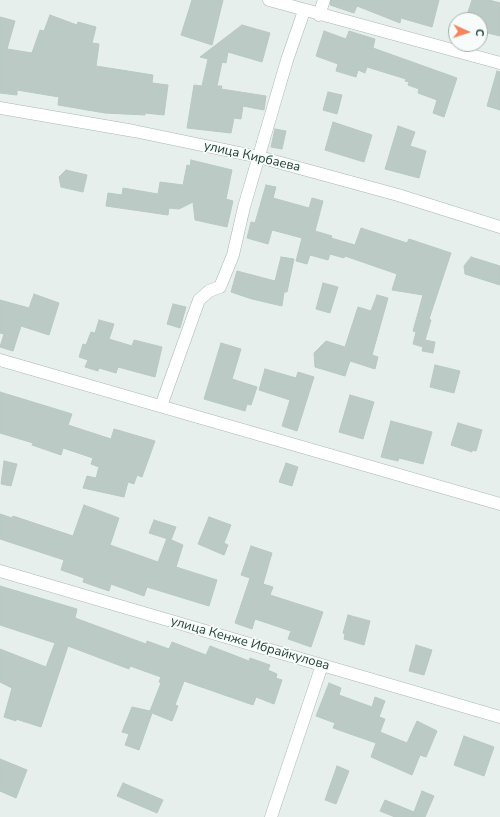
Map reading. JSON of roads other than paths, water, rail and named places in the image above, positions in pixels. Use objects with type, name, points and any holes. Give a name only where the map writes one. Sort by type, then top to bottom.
[{"type":"street","points":[[269,0],[304,11],[500,63]]},
{"type":"street","points":[[319,15],[324,0]]},
{"type":"street","points":[[160,406],[199,300],[209,291],[220,287],[228,268],[287,60],[304,11]]},
{"type":"street","name":"улица Кирбаева","points":[[0,108],[134,131],[259,157],[398,194],[500,227]]},
{"type":"street","points":[[0,360],[500,504]]},
{"type":"street","name":"улица Кенже Ибрайкулова","points":[[0,571],[500,717]]},
{"type":"street","points":[[271,817],[322,665]]}]
